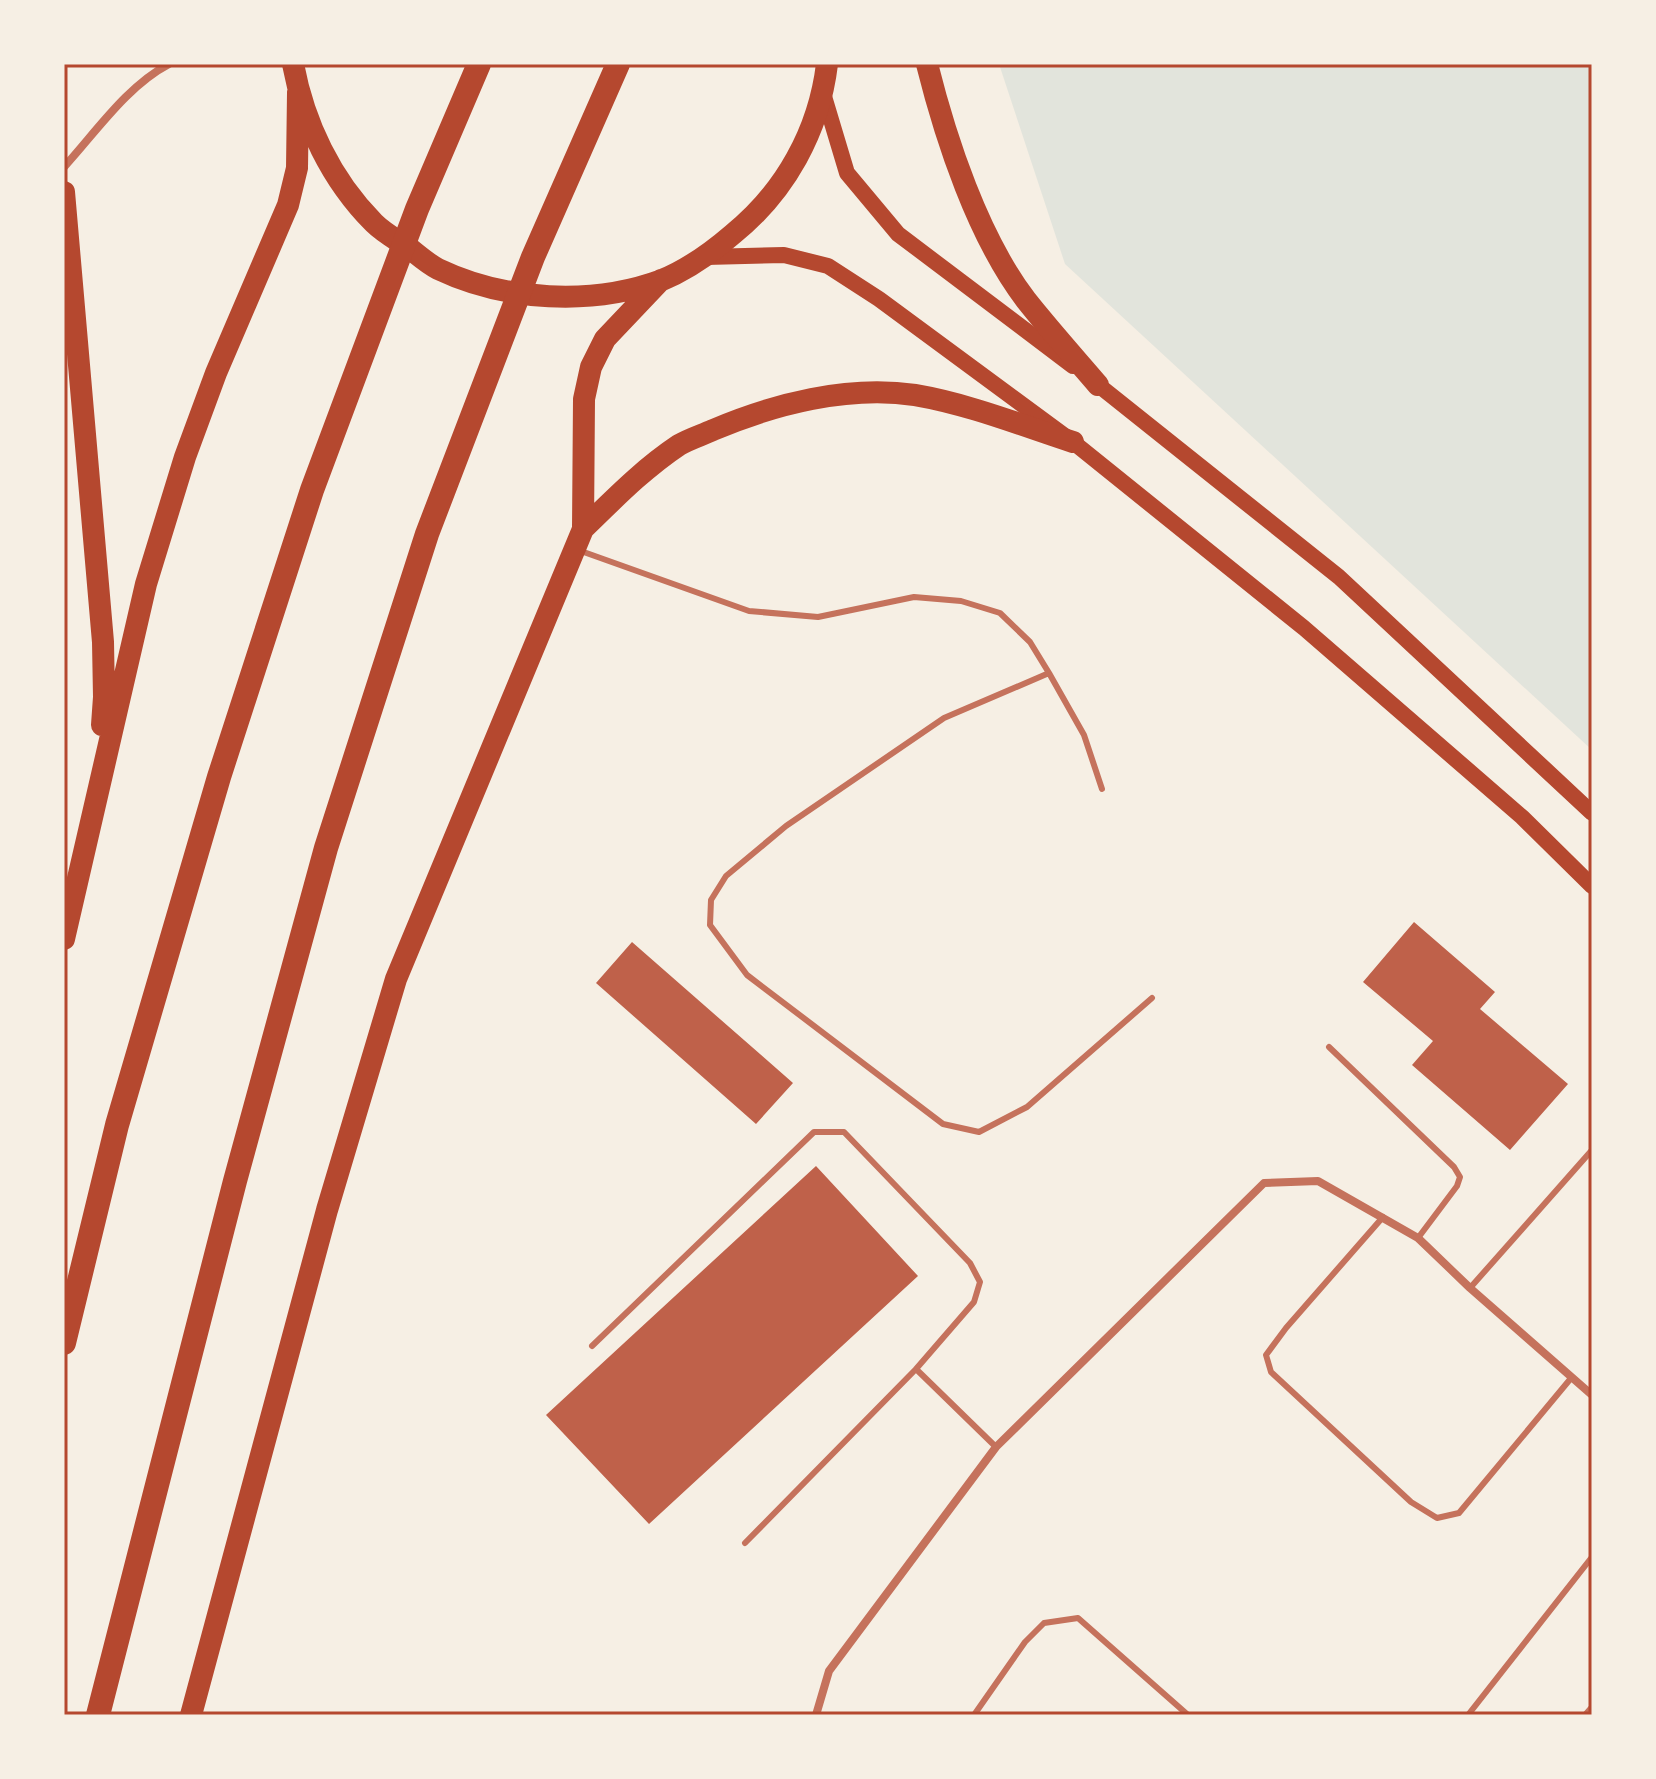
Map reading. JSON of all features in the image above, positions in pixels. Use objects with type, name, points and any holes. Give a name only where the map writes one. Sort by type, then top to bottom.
[{"type":"highway","points":[[64,939],[146,584],[185,457],[216,373],[288,205],[297,168],[298,93],[293,64]]},
{"type":"highway","points":[[64,1343],[121,1110],[219,777],[312,490],[417,209],[479,64]]},
{"type":"highway","points":[[98,1715],[235,1181],[326,848],[427,534],[533,257],[618,64]]},
{"type":"highway","points":[[298,93],[327,164],[375,224],[437,268],[510,294],[587,298],[661,280],[706,257],[759,213],[799,158],[823,93],[827,64]]},
{"type":"highway","points":[[927,64],[941,119],[990,240],[1025,298],[1098,385]]},
{"type":"highway","points":[[64,192],[103,642],[104,697],[96,798]]},
{"type":"highway","points":[[191,1715],[327,1210],[396,979],[579,539],[585,470],[584,399],[591,367],[605,339],[661,280]]},
{"type":"highway","points":[[579,539],[647,468],[683,443],[746,416],[798,402],[855,393],[914,395],[1073,442]]},
{"type":"main road","points":[[823,93],[847,173],[898,234],[1098,385],[1339,577],[1592,813]]},
{"type":"main road","points":[[706,257],[784,255],[828,266],[879,299],[1073,442],[1304,628],[1522,817],[1592,886]]},
{"type":"street","points":[[64,167],[126,98],[153,72],[169,64]]},
{"type":"street","points":[[816,1715],[829,1671],[996,1447],[1264,1183],[1318,1181],[1418,1238],[1592,1395]]},
{"type":"lane","points":[[579,539],[749,611],[818,617],[914,597],[961,601],[1000,613],[1030,642],[1049,673],[1084,735],[1102,789]]},
{"type":"lane","points":[[1049,673],[944,718],[786,826],[726,876],[711,900],[710,925],[747,975],[943,1124],[979,1132],[1027,1107],[1152,998]]},
{"type":"lane","points":[[1329,1047],[1454,1167],[1460,1177],[1457,1186],[1418,1238]]},
{"type":"lane","points":[[592,1346],[814,1132],[844,1132],[970,1263],[980,1282],[974,1302],[916,1369],[745,1543]]},
{"type":"lane","points":[[1470,1288],[1592,1150]]},
{"type":"lane","points":[[1383,1217],[1266,1355],[1271,1372],[1411,1502],[1437,1518],[1459,1513],[1572,1377]]},
{"type":"lane","points":[[916,1369],[996,1447]]},
{"type":"lane","points":[[1468,1715],[1592,1557]]},
{"type":"lane","points":[[974,1715],[1025,1642],[1044,1623],[1078,1618],[1188,1715]]},
{"type":"lane","points":[[1585,1715],[1592,1707]]},
{"type":"shaded area","points":[[999,64],[1592,64],[1592,750],[1065,264]]},
{"type":"building","points":[[1414,922],[1495,992],[1480,1009],[1568,1084],[1510,1150],[1412,1065],[1433,1041],[1363,982]]},
{"type":"building","points":[[632,942],[793,1083],[756,1124],[596,983]]},
{"type":"building","points":[[816,1166],[918,1276],[649,1524],[546,1415]]}]
